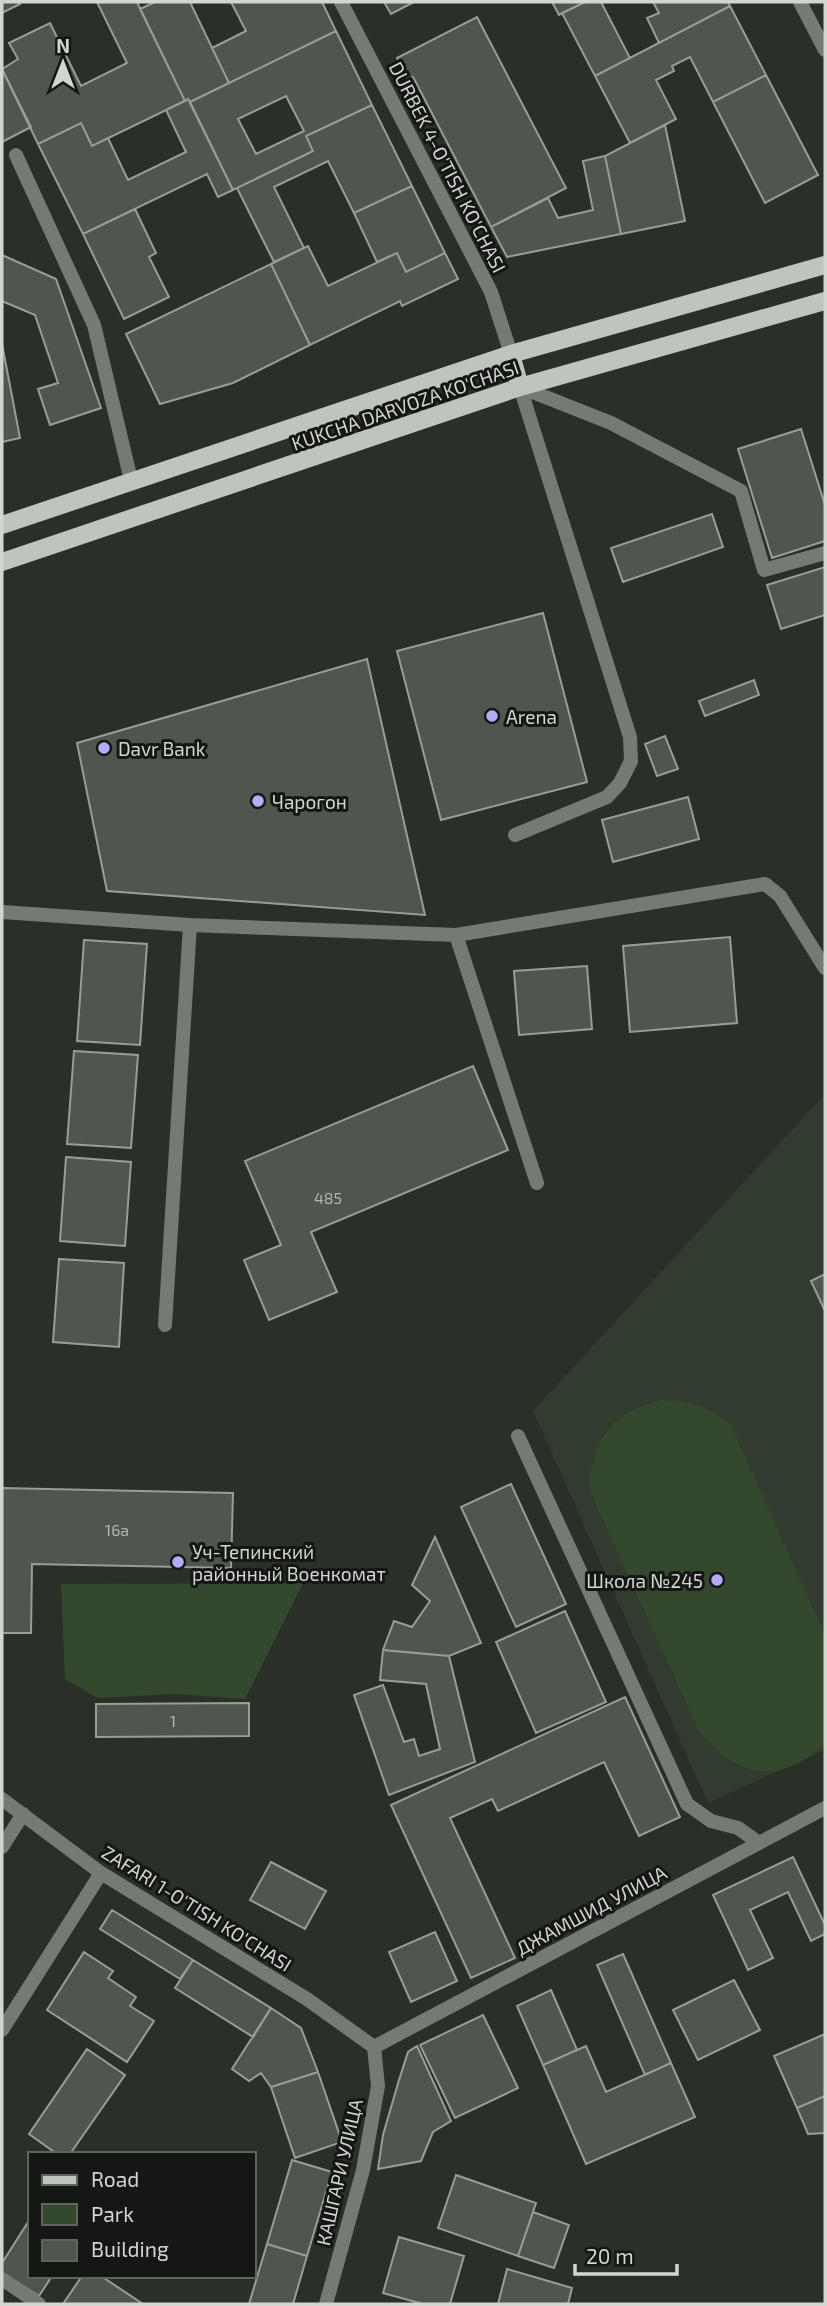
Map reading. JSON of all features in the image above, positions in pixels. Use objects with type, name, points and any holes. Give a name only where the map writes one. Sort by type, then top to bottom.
[{"type":"main road","name":"KUKCHA DARVOZA KO'CHASI","points":[[2,525],[511,354],[825,265]]},
{"type":"main road","name":"KUKCHA DARVOZA KO'CHASI","points":[[2,562],[520,387],[825,301]]},
{"type":"main road","points":[[511,354],[520,387]]},
{"type":"street","name":"DURBEK 4-O'TISH KO'CHASI","points":[[341,2],[491,292],[511,354]]},
{"type":"street","points":[[800,2],[825,50]]},
{"type":"street","points":[[16,155],[94,325],[131,480]]},
{"type":"street","points":[[520,387],[611,423],[741,491],[764,570],[825,553]]},
{"type":"street","points":[[515,835],[607,797],[620,783],[631,761],[631,737],[520,387]]},
{"type":"street","points":[[2,912],[190,925],[456,934],[765,884],[780,896],[825,968]]},
{"type":"street","points":[[164,1325],[190,925]]},
{"type":"street","points":[[456,934],[537,1183]]},
{"type":"street","points":[[518,1436],[687,1804],[710,1821],[738,1828],[759,1843]]},
{"type":"street","name":"ZAFARI 1-O'TISH KO'CHASI","points":[[2,1799],[102,1873],[307,1999],[374,2047]]},
{"type":"street","name":"ДЖАМШИД УЛИЦА","points":[[374,2047],[825,1808]]},
{"type":"street","points":[[2,1847],[23,1814]]},
{"type":"street","points":[[2,2030],[102,1873]]},
{"type":"street","name":"КАШГАРИ УЛИЦА","points":[[326,2304],[363,2170],[378,2086],[374,2047]]},
{"type":"street","points":[[2,2279],[39,2304]]},
{"type":"shaded area","name":"Школа №245","points":[[825,1094],[825,1750],[708,1803],[533,1411]]},
{"type":"green space","points":[[662,1400],[699,1406],[731,1425],[825,1635],[825,1744],[792,1766],[775,1771],[743,1767],[713,1747],[699,1731],[589,1489],[595,1455],[608,1430],[630,1412]]},
{"type":"green space","points":[[303,1583],[245,1699],[175,1694],[98,1698],[65,1679],[61,1584]]},
{"type":"building","points":[[2,2],[19,2],[20,4],[2,13]]},
{"type":"building","points":[[97,2],[137,2],[185,101],[92,146],[81,123],[38,144],[2,69],[18,59],[9,43],[50,23],[81,86],[127,63]]},
{"type":"building","points":[[155,2],[190,2],[229,83],[190,102],[188,99],[185,101],[140,9]]},
{"type":"building","points":[[231,2],[322,2],[336,31],[229,83],[212,48],[246,31]]},
{"type":"building","points":[[384,2],[414,2],[391,14]]},
{"type":"building","points":[[552,2],[585,2],[559,15]]},
{"type":"building","points":[[585,2],[601,2],[630,58],[595,76],[562,13]]},
{"type":"building","points":[[653,2],[728,2],[730,6],[659,43],[647,18],[659,13]]},
{"type":"building","points":[[730,6],[766,75],[713,102],[690,57],[672,66],[674,71],[656,80],[676,119],[630,143],[595,76]]},
{"type":"building","points":[[477,17],[566,188],[491,227],[413,77],[408,80],[397,58]]},
{"type":"building","points":[[336,31],[372,105],[306,136],[313,151],[233,190],[190,102]],"holes":[[[286,96],[304,131],[256,154],[238,119]]]},
{"type":"building","points":[[2,69],[31,127],[2,142]]},
{"type":"building","points":[[766,75],[818,175],[765,203],[713,102]]},
{"type":"building","points":[[188,99],[233,190],[218,197],[207,174],[83,234],[38,144],[81,123],[92,146],[108,138],[128,180],[186,152],[166,110]]},
{"type":"building","points":[[372,105],[412,186],[354,213],[328,161],[274,187],[304,248],[274,262],[237,188],[313,151],[306,136]]},
{"type":"building","points":[[665,125],[685,221],[621,234],[605,156]]},
{"type":"building","points":[[605,156],[621,234],[507,257],[491,227],[548,198],[558,218],[593,210],[583,161]]},
{"type":"building","points":[[412,186],[445,253],[406,272],[397,253],[377,262],[354,213]]},
{"type":"building","points":[[135,209],[156,253],[149,257],[169,297],[124,319],[83,234]]},
{"type":"building","points":[[308,246],[328,286],[397,253],[406,272],[445,253],[458,279],[402,306],[400,301],[310,345],[271,264]]},
{"type":"building","points":[[2,255],[56,279],[101,408],[50,425],[38,389],[58,383],[35,315],[2,301]]},
{"type":"building","points":[[271,264],[310,345],[233,383],[160,404],[126,334]]},
{"type":"building","points":[[2,344],[20,438],[2,442]]},
{"type":"building","points":[[801,429],[825,505],[825,541],[772,558],[738,449]]},
{"type":"building","points":[[712,514],[723,547],[623,582],[611,548]]},
{"type":"building","points":[[825,567],[825,615],[781,629],[767,585]]},
{"type":"building","name":"Arena","points":[[543,613],[587,782],[441,820],[397,651]]},
{"type":"building","points":[[367,659],[425,915],[107,891],[77,743]]},
{"type":"building","points":[[754,680],[759,695],[705,716],[699,701]]},
{"type":"building","points":[[665,736],[678,769],[657,776],[645,744]]},
{"type":"building","points":[[688,797],[699,839],[613,862],[602,820]]},
{"type":"building","points":[[730,937],[737,1023],[630,1032],[623,946]]},
{"type":"building","points":[[84,940],[147,944],[140,1045],[77,1041]]},
{"type":"building","points":[[587,966],[592,1029],[519,1035],[514,971]]},
{"type":"building","points":[[74,1051],[138,1055],[131,1148],[67,1144]]},
{"type":"building","points":[[473,1066],[508,1150],[311,1232],[337,1292],[269,1320],[244,1260],[281,1245],[245,1161]]},
{"type":"building","points":[[66,1157],[131,1162],[125,1246],[60,1241]]},
{"type":"building","points":[[59,1259],[124,1263],[119,1347],[53,1342]]},
{"type":"building","points":[[825,1274],[825,1311],[811,1281]]},
{"type":"building","points":[[511,1484],[566,1604],[516,1627],[461,1507]]},
{"type":"building","points":[[2,1488],[233,1493],[231,1568],[32,1564],[31,1633],[2,1633]]},
{"type":"building","points":[[435,1537],[481,1643],[449,1656],[383,1650],[394,1621],[412,1627],[430,1601],[412,1585]]},
{"type":"building","points":[[565,1611],[606,1702],[536,1733],[496,1642]]},
{"type":"building","points":[[383,1650],[449,1656],[475,1762],[389,1795],[354,1695],[383,1685],[404,1742],[414,1739],[419,1756],[440,1749],[426,1684],[380,1680]]},
{"type":"building","points":[[625,1697],[680,1817],[639,1836],[604,1762],[498,1811],[492,1799],[450,1818],[515,1958],[471,1978],[391,1805]]},
{"type":"building","points":[[249,1703],[249,1736],[96,1737],[96,1704]]},
{"type":"building","points":[[793,1857],[825,1925],[825,1934],[811,1941],[788,1892],[750,1910],[773,1958],[748,1970],[713,1895]]},
{"type":"building","points":[[271,1862],[326,1891],[305,1929],[250,1900]]},
{"type":"building","points":[[112,1910],[193,1960],[180,1979],[100,1929]]},
{"type":"building","points":[[435,1932],[457,1981],[411,2002],[389,1952]]},
{"type":"building","points":[[84,1952],[113,1971],[108,1978],[136,1997],[130,2006],[154,2021],[127,2062],[47,2010]]},
{"type":"building","points":[[623,1954],[671,2063],[645,2075],[597,1965]]},
{"type":"building","points":[[193,1960],[271,2008],[253,2037],[175,1988]]},
{"type":"building","points":[[734,1980],[760,2030],[698,2060],[673,2010]]},
{"type":"building","points":[[551,1990],[577,2050],[543,2065],[517,2006]]},
{"type":"building","points":[[271,2008],[301,2028],[318,2072],[271,2087],[261,2073],[249,2081],[232,2069]]},
{"type":"building","points":[[483,2015],[518,2088],[455,2118],[420,2045]]},
{"type":"building","points":[[825,2034],[825,2096],[797,2108],[774,2056]]},
{"type":"building","points":[[417,2046],[451,2121],[433,2132],[421,2161],[378,2169],[383,2135],[399,2080],[408,2052]]},
{"type":"building","points":[[586,2046],[606,2092],[671,2063],[695,2117],[586,2164],[543,2065]]},
{"type":"building","points":[[87,2049],[125,2075],[71,2152],[54,2152],[29,2134]]},
{"type":"building","points":[[318,2072],[342,2142],[295,2158],[271,2087]]},
{"type":"building","points":[[825,2096],[825,2133],[808,2134],[797,2108]]},
{"type":"building","points":[[292,2160],[332,2172],[307,2256],[267,2244]]},
{"type":"building","points":[[456,2175],[536,2203],[518,2256],[438,2228]]},
{"type":"building","points":[[533,2212],[569,2225],[554,2268],[518,2256]]},
{"type":"building","points":[[28,2222],[28,2278],[51,2278],[39,2296],[2,2273],[2,2263]]},
{"type":"building","points":[[399,2237],[464,2256],[450,2304],[423,2304],[383,2293]]},
{"type":"building","points":[[267,2244],[307,2256],[293,2304],[249,2304]]},
{"type":"building","points":[[507,2269],[572,2288],[568,2304],[498,2304]]},
{"type":"building","points":[[81,2278],[104,2278],[143,2304],[63,2304]]},
{"type":"place","name":"Arena","points":[[492,716]]},
{"type":"place","name":"Davr Bank","points":[[104,748]]},
{"type":"place","name":"Чарогон","points":[[258,801]]},
{"type":"place","name":"Уч-Тепинский районный Военкомат","points":[[178,1562]]},
{"type":"place","name":"Школа №245","points":[[717,1580]]}]
